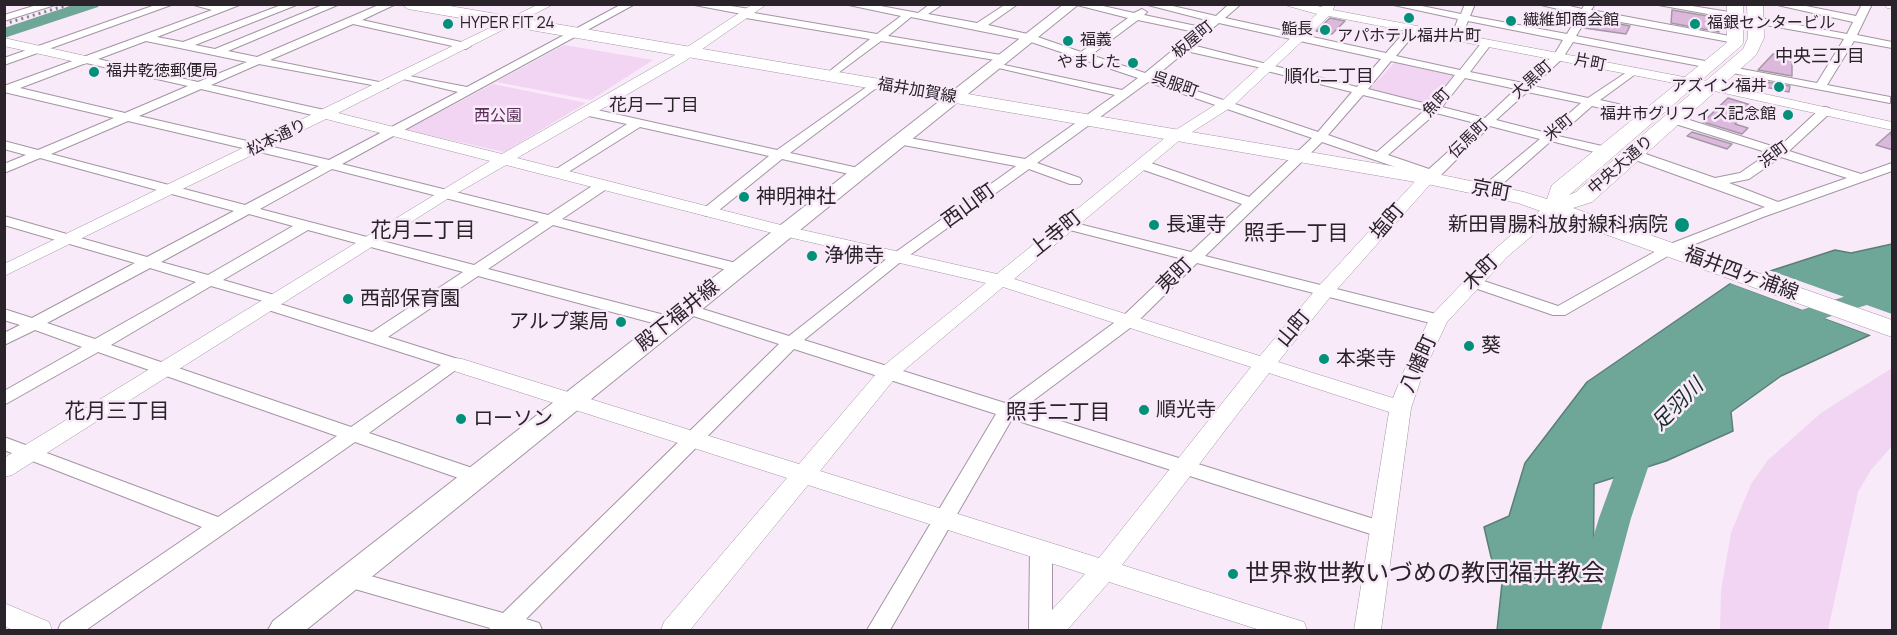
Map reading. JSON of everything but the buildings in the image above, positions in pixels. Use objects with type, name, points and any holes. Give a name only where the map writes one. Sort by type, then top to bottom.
[{"type":"main road","name":"福井加賀線","points":[[408,4],[442,7],[512,23],[1300,157],[1430,176]]},
{"type":"main road","name":"殿下福井線","points":[[284,630],[997,61],[1073,4]]},
{"type":"main road","points":[[1735,10],[1735,40]]},
{"type":"main road","name":"中央大通り","points":[[1555,207],[1584,197],[1731,70],[1754,47],[1755,12]]},
{"type":"main road","name":"中央大通り","points":[[1555,207],[1560,190],[1729,50],[1735,40]]},
{"type":"main road","name":"京町","points":[[1430,176],[1555,207]]},
{"type":"main road","name":"福井四ヶ浦線","points":[[1555,207],[1893,329]]},
{"type":"street","points":[[4,18],[53,4]]},
{"type":"street","points":[[4,62],[169,4]]},
{"type":"street","points":[[195,4],[224,10]]},
{"type":"street","points":[[6,90],[237,4]]},
{"type":"street","points":[[184,46],[294,4]]},
{"type":"street","points":[[217,52],[335,4]]},
{"type":"street","points":[[4,169],[391,4]]},
{"type":"street","name":"松本通り","points":[[4,271],[549,4]]},
{"type":"street","points":[[4,340],[630,4]]},
{"type":"street","points":[[694,4],[753,11],[997,61],[1125,94]]},
{"type":"street","name":"呉服町","points":[[849,4],[980,26],[1028,37],[1085,54],[1321,136]]},
{"type":"street","points":[[830,76],[877,38],[914,15],[938,4]]},
{"type":"street","points":[[980,26],[1013,4]]},
{"type":"street","points":[[1078,4],[1204,31]]},
{"type":"street","points":[[1085,54],[1153,4],[1649,115]]},
{"type":"street","name":"板屋町","points":[[1149,76],[1236,4]]},
{"type":"street","name":"片町","points":[[1286,4],[1327,8],[1456,38],[1710,86],[1893,126]]},
{"type":"street","points":[[1394,4],[1569,38],[1656,37],[1735,40]]},
{"type":"street","points":[[1456,38],[1470,4]]},
{"type":"street","points":[[1542,4],[1587,8],[1656,37],[1710,65]]},
{"type":"street","points":[[1658,4],[1735,10]]},
{"type":"street","points":[[1778,4],[1859,20]]},
{"type":"street","points":[[1820,87],[1834,67],[1867,4]]},
{"type":"street","points":[[1656,37],[1670,6]]},
{"type":"street","name":"上寺町","points":[[674,630],[889,372],[1176,136],[1228,103],[1299,38],[1327,8]]},
{"type":"street","name":"大黒町","points":[[1506,104],[1558,57],[1587,8]]},
{"type":"street","points":[[4,469],[446,193],[588,112],[753,11]]},
{"type":"street","points":[[1755,12],[1850,38],[1893,45]]},
{"type":"street","points":[[353,21],[466,46]]},
{"type":"street","name":"夷町","points":[[1008,410],[1128,321],[1321,136],[1413,29]]},
{"type":"street","points":[[146,38],[384,86]]},
{"type":"street","points":[[4,42],[325,114],[784,231],[999,280],[1400,408]]},
{"type":"street","name":"魚町","points":[[1380,156],[1434,109],[1487,43]]},
{"type":"street","points":[[1185,46],[1606,151]]},
{"type":"street","points":[[1731,70],[1889,97],[1875,123]]},
{"type":"street","name":"米町","points":[[1487,190],[1590,102],[1634,71]]},
{"type":"street","points":[[403,76],[470,91]]},
{"type":"street","name":"西山町","points":[[503,627],[783,349],[898,257],[1149,76]]},
{"type":"street","points":[[708,212],[780,154],[875,84]]},
{"type":"street","points":[[6,90],[332,165],[739,268]]},
{"type":"street","name":"伝馬町","points":[[1430,176],[1506,104]]},
{"type":"street","name":"浜町","points":[[1714,182],[1744,176],[1782,152],[1825,111]]},
{"type":"street","points":[[588,112],[858,172]]},
{"type":"street","points":[[1673,119],[1861,178]]},
{"type":"street","points":[[557,173],[638,123]]},
{"type":"street","name":"京町","points":[[1321,136],[1430,176]]},
{"type":"street","points":[[898,140],[1028,164],[1075,181]]},
{"type":"street","points":[[4,145],[476,270],[794,342],[1383,530]]},
{"type":"street","points":[[1632,154],[1778,207]]},
{"type":"street","points":[[1143,165],[1253,203]]},
{"type":"street","points":[[1472,282],[1559,312],[1675,250],[1778,207],[1893,167]]},
{"type":"street","name":"塩町","points":[[1324,292],[1430,176]]},
{"type":"street","points":[[374,339],[603,185]]},
{"type":"street","name":"木町","points":[[1438,320],[1501,253],[1555,207]]},
{"type":"street","points":[[4,220],[210,280],[374,339],[1294,630]]},
{"type":"street","points":[[4,399],[306,225]]},
{"type":"street","points":[[1067,225],[1438,320]]},
{"type":"street","name":"山町","points":[[1051,630],[1104,570],[1324,292]]},
{"type":"street","points":[[4,315],[477,477]]},
{"type":"street","name":"八幡町","points":[[1368,630],[1400,408],[1413,373],[1438,320]]},
{"type":"street","points":[[69,630],[454,364]]},
{"type":"street","points":[[878,630],[1008,410]]},
{"type":"street","points":[[4,443],[221,526]]},
{"type":"street","points":[[1041,550],[1041,630]]},
{"type":"street","points":[[349,579],[503,627],[531,630]]},
{"type":"street","points":[[4,614],[39,630]]},
{"type":"green space","points":[[564,45],[653,60],[591,100],[496,82]]},
{"type":"green space","points":[[1396,61],[1455,74],[1431,104],[1369,90]]},
{"type":"green space","name":"西公園","points":[[493,84],[586,103],[504,152],[406,130]]},
{"type":"green space","points":[[1892,368],[1892,446],[1871,470],[1858,492],[1828,630],[1720,630],[1721,590],[1731,533],[1751,484],[1768,460],[1821,413]]},
{"type":"water","points":[[1892,244],[1892,317],[1764,273],[1835,250],[1851,253]]},
{"type":"water","points":[[1731,283],[1870,335],[1781,376],[1731,412],[1733,431],[1666,461],[1594,484],[1593,630],[1497,630],[1502,583],[1491,557],[1484,527],[1509,516],[1525,463],[1587,382]]},
{"type":"pier","points":[[1766,269],[1892,314],[1892,320],[1763,276],[1761,272]]},
{"type":"pier","points":[[1732,280],[1871,332],[1873,336],[1727,282]]},
{"type":"waterway","points":[[4,33],[93,4]]},
{"type":"waterway","name":"足羽川","points":[[1781,324],[1892,289]]},
{"type":"waterway","name":"足羽川","points":[[1583,630],[1615,518],[1642,441]]},
{"type":"railway","points":[[4,24],[71,4]]},
{"type":"place","name":"アパホテル福井片町","points":[[1409,18]]},
{"type":"place","name":"繊維卸商会館","points":[[1511,21]]},
{"type":"place","name":"HYPER FIT 24","points":[[448,24]]},
{"type":"place","name":"福銀センタービル","points":[[1695,24]]},
{"type":"place","name":"鮨長","points":[[1325,30]]},
{"type":"place","name":"福義","points":[[1068,41]]},
{"type":"place","name":"やました","points":[[1133,63]]},
{"type":"place","name":"福井乾徳郵便局","points":[[94,72]]},
{"type":"place","name":"アズイン福井","points":[[1779,87]]},
{"type":"place","name":"福井市グリフィス記念館","points":[[1788,115]]},
{"type":"place","name":"神明神社","points":[[744,197]]},
{"type":"place","name":"長運寺","points":[[1154,225]]},
{"type":"place","name":"新田胃腸科放射線科病院","points":[[1682,225]]},
{"type":"place","name":"浄佛寺","points":[[812,256]]},
{"type":"place","name":"西部保育園","points":[[348,299]]},
{"type":"place","name":"アルプ薬局","points":[[621,322]]},
{"type":"place","name":"葵","points":[[1469,346]]},
{"type":"place","name":"本楽寺","points":[[1324,359]]},
{"type":"place","name":"順光寺","points":[[1144,410]]},
{"type":"place","name":"ローソン","points":[[461,419]]},
{"type":"place","name":"世界救世教いづめの教団福井教会","points":[[1233,574]]},
{"type":"district","name":"中央三丁目","points":[[1820,57]]},
{"type":"district","name":"順化二丁目","points":[[1329,77]]},
{"type":"district","name":"花月一丁目","points":[[654,106]]},
{"type":"district","name":"花月二丁目","points":[[423,231]]},
{"type":"district","name":"照手一丁目","points":[[1296,234]]},
{"type":"district","name":"花月三丁目","points":[[117,412]]},
{"type":"district","name":"照手二丁目","points":[[1058,413]]}]
